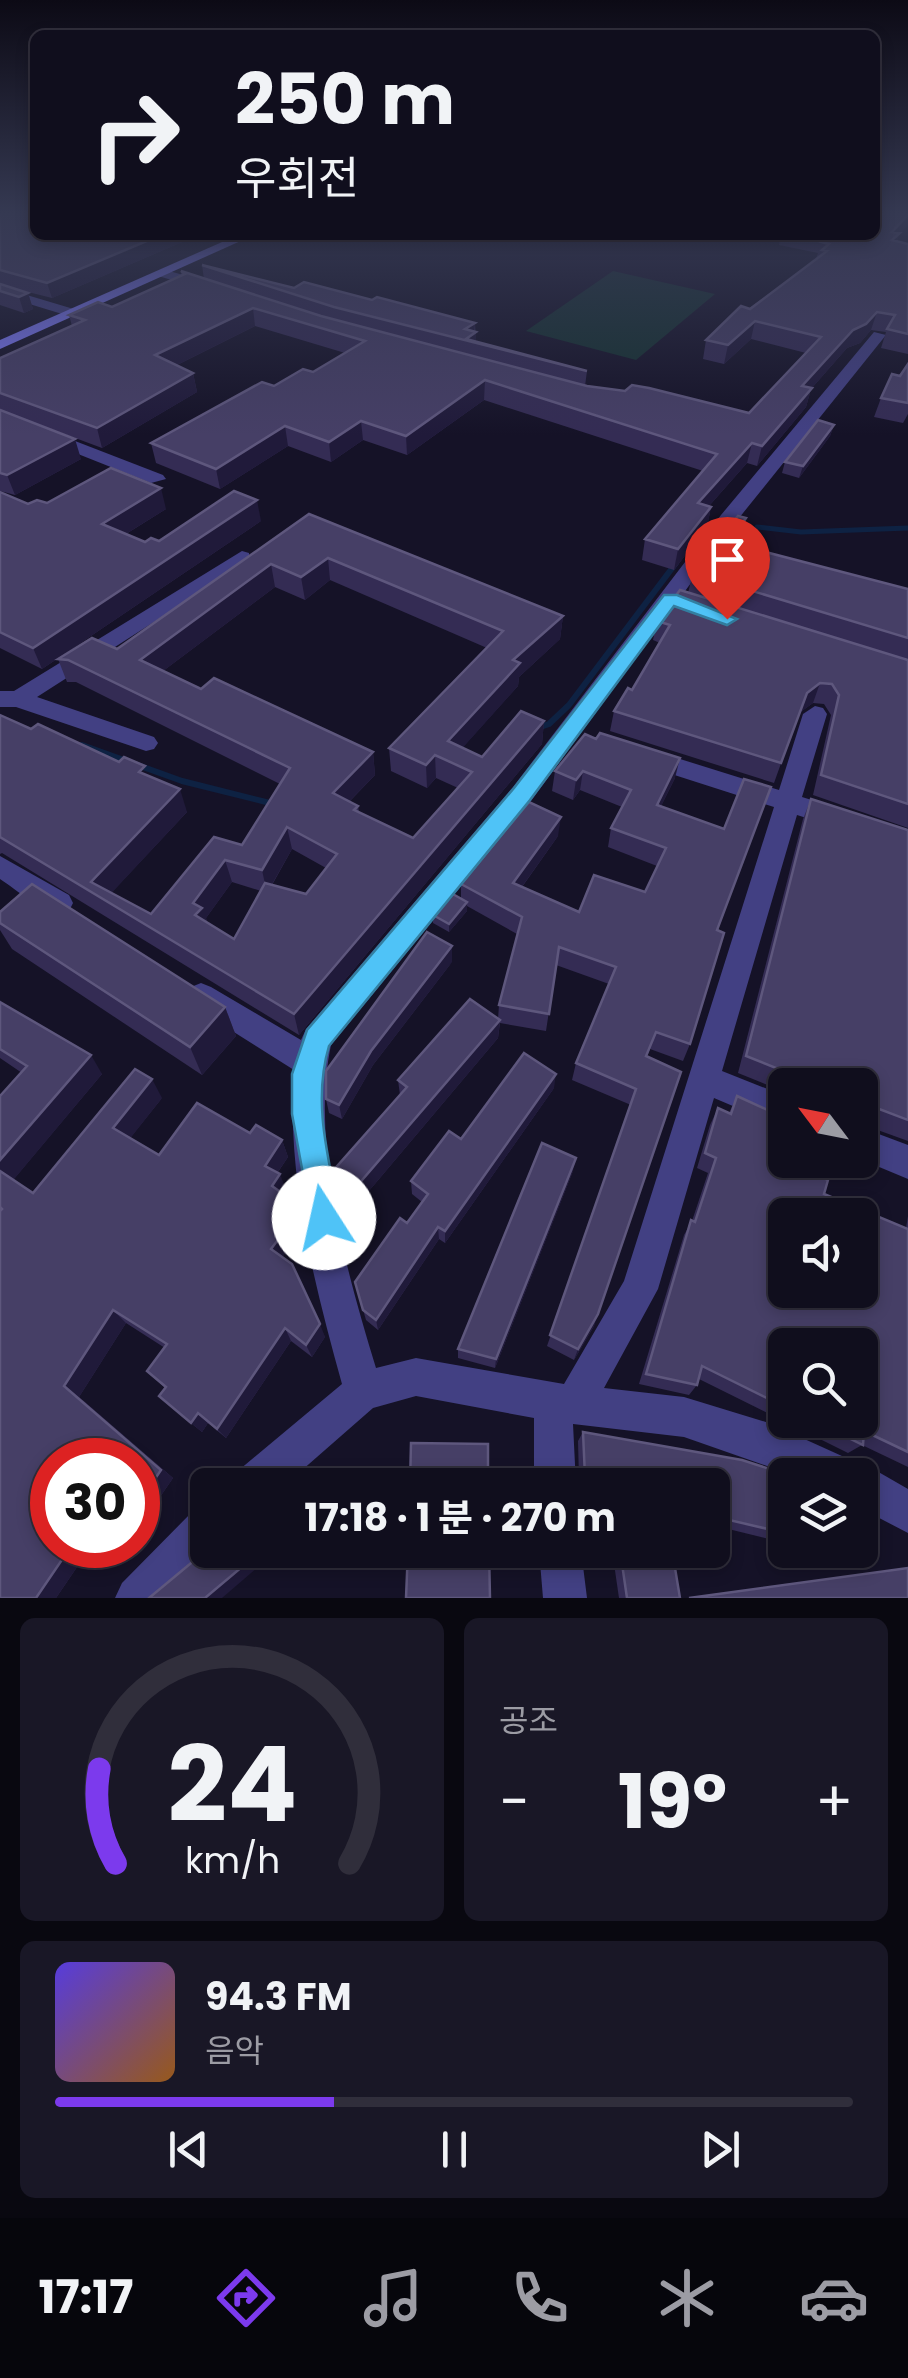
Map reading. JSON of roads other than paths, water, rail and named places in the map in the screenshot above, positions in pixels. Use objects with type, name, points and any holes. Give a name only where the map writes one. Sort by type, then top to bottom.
[{"type":"street","points":[[0,345],[134,286]]},
{"type":"street","points":[[205,286],[234,294]]},
{"type":"street","points":[[0,291],[72,314]]},
{"type":"street","points":[[30,314],[63,298]]},
{"type":"street","points":[[363,1391],[342,1322],[306,1114],[308,1061],[334,1015],[578,734],[677,601],[728,519],[879,335]]},
{"type":"street","points":[[0,418],[157,479]]},
{"type":"street","points":[[9,699],[242,557]]},
{"type":"street","points":[[9,699],[146,744]]},
{"type":"street","points":[[557,1468],[564,1402],[640,1289],[785,802],[815,714]]},
{"type":"street","points":[[621,750],[873,828]]},
{"type":"street","points":[[0,866],[91,924]]},
{"type":"street","points":[[173,977],[308,1061]]},
{"type":"street","points":[[704,1079],[768,1105]]},
{"type":"street","points":[[878,1150],[908,1162]]},
{"type":"street","points":[[274,1468],[363,1391],[416,1377],[684,1417],[769,1442],[803,1458]]},
{"type":"street","points":[[878,1495],[908,1512]]},
{"type":"street","points":[[137,1598],[190,1544]]},
{"type":"street","points":[[562,1568],[564,1598]]},
{"type":"waterway","points":[[757,527],[801,532],[908,528]]},
{"type":"waterway","points":[[535,729],[549,724],[569,705],[676,563]]},
{"type":"waterway","points":[[82,745],[182,781],[274,804]]}]
